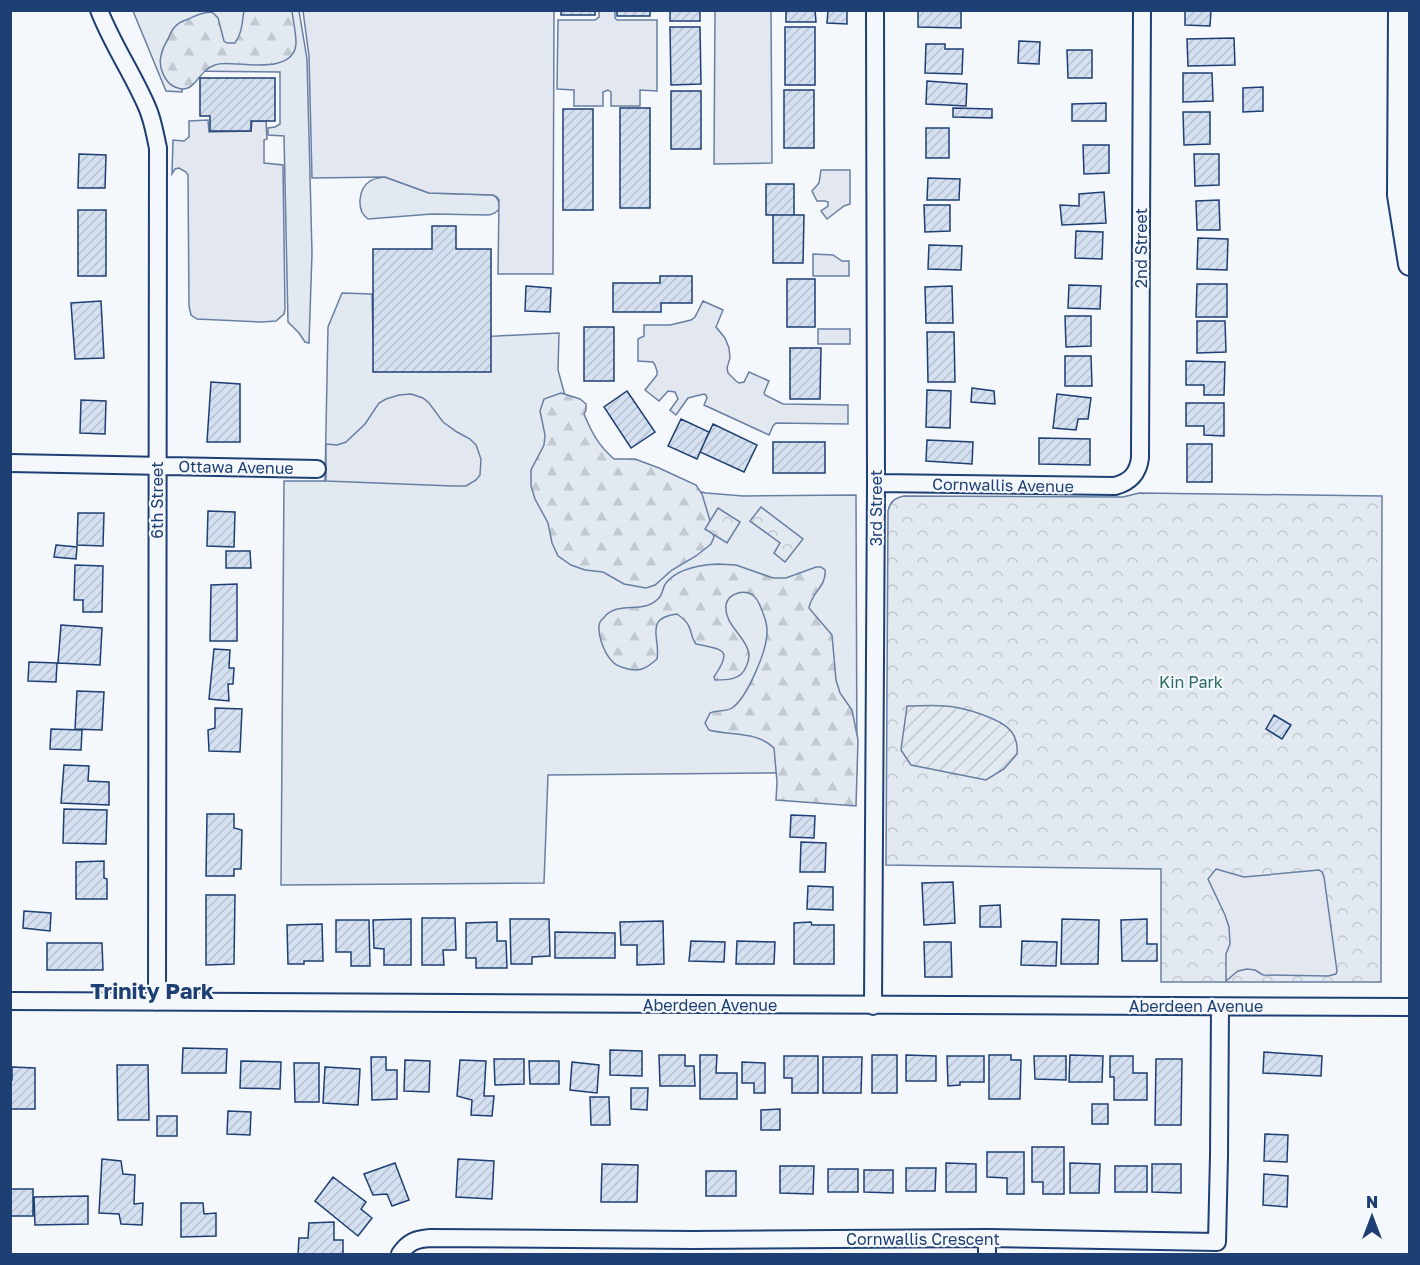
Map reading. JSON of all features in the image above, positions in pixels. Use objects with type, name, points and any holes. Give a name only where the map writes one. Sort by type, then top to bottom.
[{"type":"street","name":"6th Street","points":[[99,10],[148,108],[158,148],[157,1002]]},
{"type":"street","name":"3rd Street","points":[[873,1006],[876,483],[875,10]]},
{"type":"street","name":"2nd Street","points":[[1129,481],[1138,470],[1140,458],[1142,10]]},
{"type":"street","points":[[1400,10],[1400,195],[1410,264]]},
{"type":"street","name":"Ottawa Avenue","points":[[10,463],[317,469]]},
{"type":"street","name":"Cornwallis Avenue","points":[[876,483],[1115,486],[1129,481]]},
{"type":"street","name":"Aberdeen Avenue","points":[[10,1001],[1410,1007]]},
{"type":"street","name":"Cornwallis Crescent","points":[[400,1254],[411,1242],[430,1238],[684,1239],[987,1246],[1217,1248],[1220,1006]]},
{"type":"green space","points":[[133,11],[299,11],[307,59],[312,253],[309,343],[305,342],[288,322],[284,136],[268,135],[268,128],[280,124],[280,72],[182,71],[182,92],[166,91]]},
{"type":"green space","points":[[244,11],[292,11],[296,43],[294,52],[289,58],[282,62],[264,65],[218,64],[204,72],[192,86],[182,89],[168,82],[161,70],[160,60],[176,25],[212,12],[218,18],[224,41],[235,43],[240,32]]},
{"type":"green space","points":[[385,177],[429,193],[493,195],[498,201],[499,208],[488,215],[432,214],[368,219],[360,206],[363,189],[370,181]]},
{"type":"green space","points":[[342,293],[372,294],[373,337],[559,333],[558,370],[567,403],[594,451],[668,485],[706,493],[743,496],[856,495],[857,772],[548,775],[544,883],[281,885],[284,481],[325,481],[328,327]]},
{"type":"green space","points":[[561,393],[580,399],[586,404],[584,414],[590,427],[600,444],[614,459],[635,459],[659,468],[696,485],[702,494],[714,537],[711,544],[672,570],[655,585],[646,588],[624,584],[603,572],[585,570],[571,565],[558,556],[552,543],[548,523],[535,499],[531,486],[531,470],[544,445],[545,435],[540,411],[544,399]]},
{"type":"green space","name":"Kin Park","points":[[1139,493],[1382,496],[1381,982],[1161,982],[1161,869],[886,865],[888,511],[891,503],[904,496],[1123,497]]},
{"type":"green space","points":[[761,507],[803,539],[785,562],[774,553],[780,543],[750,521]]},
{"type":"green space","points":[[718,508],[740,522],[727,543],[705,529]]},
{"type":"green space","points":[[717,564],[736,565],[773,578],[786,578],[816,567],[825,570],[824,581],[809,608],[832,635],[836,680],[840,693],[852,710],[858,740],[856,806],[776,800],[774,748],[752,736],[709,730],[705,723],[710,713],[730,709],[738,703],[750,684],[760,660],[767,627],[759,604],[753,595],[743,592],[736,594],[728,599],[726,605],[728,618],[746,644],[749,654],[744,671],[737,677],[715,680],[714,677],[723,661],[723,652],[696,644],[688,624],[677,614],[667,616],[657,625],[657,659],[646,667],[637,670],[623,668],[614,663],[606,653],[599,626],[606,615],[619,609],[652,603],[660,597],[666,583],[676,574],[696,567]]},
{"type":"green space","points":[[907,706],[953,707],[990,718],[1011,731],[1016,742],[1017,754],[1004,769],[986,780],[911,765],[901,750]]},
{"type":"shaded area","points":[[615,10],[617,20],[657,20],[657,91],[640,90],[640,106],[611,106],[611,92],[608,90],[603,92],[603,106],[574,106],[574,90],[557,89],[558,20],[595,20],[599,17],[599,11]]},
{"type":"shaded area","points":[[303,11],[554,11],[553,274],[498,274],[499,200],[493,195],[429,193],[385,177],[312,178],[309,56]]},
{"type":"shaded area","points":[[715,11],[771,11],[772,163],[714,164]]},
{"type":"shaded area","points":[[208,120],[209,132],[251,131],[252,121],[266,121],[267,139],[264,140],[264,163],[283,165],[285,309],[284,314],[276,321],[197,319],[191,315],[189,306],[188,175],[179,168],[175,169],[172,174],[173,140],[184,141],[189,137],[189,121]]},
{"type":"shaded area","points":[[821,170],[850,170],[850,204],[827,219],[821,211],[828,206],[828,202],[817,201],[812,191],[819,183]]},
{"type":"shaded area","points":[[813,254],[833,255],[842,261],[849,261],[849,276],[813,276]]},
{"type":"shaded area","points":[[703,301],[723,310],[716,327],[725,338],[729,348],[728,373],[736,381],[744,382],[749,372],[769,381],[765,395],[783,404],[848,405],[848,424],[776,423],[769,435],[704,405],[707,398],[704,394],[688,398],[676,415],[670,410],[678,399],[675,392],[668,391],[659,401],[645,390],[657,375],[657,371],[653,362],[638,361],[638,339],[644,336],[644,325],[670,325],[691,320]]},
{"type":"shaded area","points":[[818,329],[850,329],[850,344],[818,344]]},
{"type":"shaded area","points":[[411,394],[423,398],[443,422],[476,445],[481,459],[480,475],[476,480],[466,486],[326,481],[326,444],[337,445],[346,442],[365,424],[379,403],[399,395]]},
{"type":"shaded area","points":[[1216,869],[1244,877],[1319,870],[1322,872],[1336,974],[1328,976],[1263,975],[1255,970],[1247,969],[1238,971],[1226,981],[1226,954],[1230,944],[1229,927],[1208,879]]},
{"type":"building","points":[[561,10],[595,10],[595,15],[561,15]]},
{"type":"building","points":[[617,10],[650,10],[650,16],[617,16]]},
{"type":"building","points":[[670,10],[700,10],[700,21],[670,21]]},
{"type":"building","points":[[786,10],[815,10],[816,22],[786,22]]},
{"type":"building","points":[[828,10],[847,10],[847,24],[827,23]]},
{"type":"building","points":[[918,10],[961,10],[961,28],[918,27]]},
{"type":"building","points":[[1185,10],[1211,10],[1210,26],[1185,25]]},
{"type":"building","points":[[670,27],[700,27],[701,84],[671,85]]},
{"type":"building","points":[[785,27],[815,27],[815,85],[785,85]]},
{"type":"building","points":[[1234,38],[1235,65],[1188,66],[1187,39]]},
{"type":"building","points":[[1019,41],[1040,42],[1039,64],[1018,63]]},
{"type":"building","points":[[926,44],[945,44],[945,49],[963,49],[962,74],[925,73]]},
{"type":"building","points":[[1067,50],[1092,50],[1092,78],[1068,78]]},
{"type":"building","points":[[1183,73],[1212,73],[1213,101],[1183,102]]},
{"type":"building","points":[[200,78],[275,78],[275,121],[251,121],[251,131],[210,131],[210,116],[200,116]]},
{"type":"building","points":[[927,81],[967,84],[966,106],[926,104]]},
{"type":"building","points":[[1263,87],[1263,111],[1243,112],[1243,88]]},
{"type":"building","points":[[784,90],[814,90],[814,148],[784,148]]},
{"type":"building","points":[[671,91],[701,91],[701,149],[671,149]]},
{"type":"building","points":[[1106,103],[1106,121],[1072,121],[1072,104]]},
{"type":"building","points":[[620,108],[650,108],[650,208],[620,208]]},
{"type":"building","points":[[953,108],[992,109],[992,118],[953,117]]},
{"type":"building","points":[[563,109],[593,109],[593,210],[563,210]]},
{"type":"building","points":[[1183,112],[1210,112],[1210,144],[1184,145]]},
{"type":"building","points":[[926,128],[949,128],[949,158],[926,158]]},
{"type":"building","points":[[1083,145],[1109,145],[1109,173],[1084,174]]},
{"type":"building","points":[[79,154],[106,155],[105,188],[78,188]]},
{"type":"building","points":[[1194,154],[1219,154],[1219,185],[1195,186]]},
{"type":"building","points":[[928,178],[960,179],[959,200],[927,200]]},
{"type":"building","points":[[766,184],[794,184],[794,215],[766,215]]},
{"type":"building","points":[[1104,192],[1106,223],[1062,225],[1060,205],[1079,206],[1079,194]]},
{"type":"building","points":[[1219,200],[1220,230],[1197,230],[1196,201]]},
{"type":"building","points":[[924,205],[950,205],[950,231],[925,232]]},
{"type":"building","points":[[78,210],[106,210],[106,276],[78,276]]},
{"type":"building","points":[[773,215],[804,215],[803,263],[773,263]]},
{"type":"building","points":[[432,226],[456,226],[456,249],[491,249],[491,372],[373,372],[373,249],[432,249]]},
{"type":"building","points":[[1076,231],[1103,232],[1102,259],[1075,258]]},
{"type":"building","points":[[1198,238],[1228,239],[1227,270],[1197,269]]},
{"type":"building","points":[[929,245],[962,246],[961,270],[928,269]]},
{"type":"building","points":[[660,276],[692,276],[692,303],[661,303],[661,312],[613,312],[613,283],[660,283]]},
{"type":"building","points":[[787,279],[815,279],[815,327],[787,327]]},
{"type":"building","points":[[1197,284],[1227,284],[1227,317],[1196,317]]},
{"type":"building","points":[[1069,285],[1101,286],[1100,309],[1068,308]]},
{"type":"building","points":[[526,286],[551,288],[550,312],[525,311]]},
{"type":"building","points":[[952,286],[953,323],[926,323],[925,287]]},
{"type":"building","points":[[101,301],[104,358],[75,359],[71,303]]},
{"type":"building","points":[[1065,316],[1091,316],[1091,346],[1066,347]]},
{"type":"building","points":[[1197,321],[1225,321],[1226,352],[1197,353]]},
{"type":"building","points":[[584,327],[614,327],[614,381],[584,381]]},
{"type":"building","points":[[927,332],[954,332],[955,382],[928,382]]},
{"type":"building","points":[[790,348],[821,348],[820,399],[790,399]]},
{"type":"building","points":[[1065,356],[1091,356],[1092,386],[1065,386]]},
{"type":"building","points":[[1186,361],[1225,362],[1224,395],[1204,395],[1204,385],[1186,385]]},
{"type":"building","points":[[211,382],[240,384],[240,442],[207,442]]},
{"type":"building","points":[[972,388],[994,391],[995,404],[971,402]]},
{"type":"building","points":[[927,390],[951,391],[950,428],[926,427]]},
{"type":"building","points":[[627,391],[655,432],[631,448],[604,407]]},
{"type":"building","points":[[1057,394],[1091,398],[1088,419],[1078,419],[1076,430],[1053,428]]},
{"type":"building","points":[[81,400],[106,401],[105,434],[80,433]]},
{"type":"building","points":[[1186,403],[1224,403],[1224,436],[1204,435],[1204,426],[1186,426]]},
{"type":"building","points":[[681,419],[709,432],[697,459],[668,446]]},
{"type":"building","points":[[713,424],[757,445],[744,472],[700,452]]},
{"type":"building","points":[[1039,438],[1090,439],[1090,465],[1039,464]]},
{"type":"building","points":[[927,440],[973,442],[972,464],[926,461]]},
{"type":"building","points":[[773,442],[825,442],[825,473],[773,473]]},
{"type":"building","points":[[1187,444],[1212,444],[1212,482],[1187,482]]},
{"type":"building","points":[[208,511],[235,512],[234,547],[207,546]]},
{"type":"building","points":[[78,513],[104,513],[103,546],[77,545]]},
{"type":"building","points":[[56,545],[77,547],[76,559],[54,557]]},
{"type":"building","points":[[226,551],[250,551],[251,568],[226,568]]},
{"type":"building","points":[[75,565],[103,566],[102,612],[83,612],[83,600],[74,600]]},
{"type":"building","points":[[237,584],[237,641],[210,641],[211,585]]},
{"type":"building","points":[[61,625],[102,628],[100,665],[58,663]]},
{"type":"building","points":[[214,649],[230,650],[229,668],[234,668],[233,684],[228,684],[229,701],[209,699]]},
{"type":"building","points":[[29,662],[57,663],[56,682],[28,681]]},
{"type":"building","points":[[77,691],[104,692],[102,730],[75,729]]},
{"type":"building","points":[[215,708],[242,709],[240,752],[209,751],[208,730],[215,728]]},
{"type":"building","points":[[1274,715],[1291,725],[1282,739],[1266,729]]},
{"type":"building","points":[[51,729],[82,730],[81,750],[50,749]]},
{"type":"building","points":[[64,765],[89,766],[88,781],[109,782],[109,805],[61,803]]},
{"type":"building","points":[[64,809],[107,810],[106,844],[63,843]]},
{"type":"building","points":[[207,814],[234,814],[234,828],[242,830],[241,869],[234,869],[234,876],[206,876]]},
{"type":"building","points":[[791,815],[815,816],[814,838],[790,837]]},
{"type":"building","points":[[801,842],[826,843],[825,872],[800,872]]},
{"type":"building","points":[[104,861],[107,899],[76,899],[76,862]]},
{"type":"building","points":[[953,882],[955,923],[924,925],[922,883]]},
{"type":"building","points":[[808,886],[833,887],[833,910],[807,909]]},
{"type":"building","points":[[206,895],[235,895],[234,964],[206,965]]},
{"type":"building","points":[[1000,905],[1001,927],[980,927],[980,906]]},
{"type":"building","points":[[24,911],[51,913],[50,931],[23,928]]},
{"type":"building","points":[[422,918],[455,918],[456,950],[443,950],[444,965],[422,965]]},
{"type":"building","points":[[411,919],[411,965],[384,965],[384,949],[374,948],[373,920]]},
{"type":"building","points":[[510,919],[549,919],[550,956],[532,957],[532,964],[511,964]]},
{"type":"building","points":[[1062,919],[1099,920],[1098,964],[1061,964]]},
{"type":"building","points":[[1147,919],[1147,944],[1157,944],[1157,961],[1122,961],[1121,920]]},
{"type":"building","points":[[336,920],[369,920],[370,966],[351,966],[351,952],[336,952]]},
{"type":"building","points":[[663,921],[664,964],[637,965],[637,945],[621,945],[620,922]]},
{"type":"building","points":[[497,922],[497,941],[506,941],[507,968],[476,968],[476,958],[466,958],[466,923]]},
{"type":"building","points":[[811,922],[812,925],[834,925],[834,964],[794,964],[794,923]]},
{"type":"building","points":[[322,924],[323,961],[288,964],[287,925]]},
{"type":"building","points":[[555,932],[615,933],[615,958],[555,958]]},
{"type":"building","points":[[691,941],[725,942],[724,962],[689,961]]},
{"type":"building","points":[[737,941],[775,942],[774,964],[736,964]]},
{"type":"building","points":[[1022,941],[1057,942],[1056,966],[1021,965]]},
{"type":"building","points":[[924,942],[951,942],[952,977],[925,977]]},
{"type":"building","points":[[47,943],[102,943],[103,970],[47,970]]},
{"type":"building","points":[[183,1048],[227,1049],[226,1073],[182,1073]]},
{"type":"building","points":[[610,1050],[642,1051],[642,1076],[610,1075]]},
{"type":"building","points":[[1264,1052],[1322,1056],[1321,1076],[1263,1073]]},
{"type":"building","points":[[659,1055],[685,1055],[685,1066],[694,1066],[695,1086],[660,1086]]},
{"type":"building","points":[[700,1055],[717,1055],[716,1073],[737,1073],[737,1099],[700,1099]]},
{"type":"building","points":[[872,1055],[897,1055],[897,1093],[872,1093]]},
{"type":"building","points":[[906,1055],[936,1056],[936,1081],[906,1081]]},
{"type":"building","points":[[989,1055],[1011,1055],[1011,1060],[1021,1060],[1020,1099],[989,1099]]},
{"type":"building","points":[[1070,1055],[1103,1056],[1102,1082],[1069,1082]]},
{"type":"building","points":[[784,1056],[818,1056],[818,1093],[792,1093],[792,1078],[784,1078]]},
{"type":"building","points":[[947,1056],[984,1056],[984,1082],[960,1082],[960,1085],[948,1086]]},
{"type":"building","points":[[1034,1056],[1066,1056],[1066,1080],[1035,1079]]},
{"type":"building","points":[[1110,1056],[1133,1056],[1133,1073],[1147,1073],[1147,1100],[1114,1100],[1114,1077],[1110,1077]]},
{"type":"building","points":[[371,1057],[386,1057],[386,1070],[397,1070],[397,1099],[372,1100]]},
{"type":"building","points":[[823,1057],[862,1057],[861,1093],[823,1093]]},
{"type":"building","points":[[494,1059],[524,1059],[524,1084],[495,1085]]},
{"type":"building","points":[[1156,1059],[1182,1059],[1181,1125],[1155,1125]]},
{"type":"building","points":[[405,1060],[430,1061],[429,1092],[404,1091]]},
{"type":"building","points":[[460,1060],[486,1061],[484,1096],[494,1096],[492,1116],[471,1115],[472,1100],[457,1096]]},
{"type":"building","points":[[241,1061],[281,1062],[280,1089],[240,1088]]},
{"type":"building","points":[[529,1061],[559,1061],[559,1084],[530,1084]]},
{"type":"building","points":[[572,1062],[599,1065],[597,1093],[570,1090]]},
{"type":"building","points":[[742,1062],[765,1063],[765,1093],[754,1093],[754,1083],[742,1083]]},
{"type":"building","points":[[294,1063],[319,1063],[319,1102],[295,1102]]},
{"type":"building","points":[[117,1065],[148,1065],[149,1120],[118,1120]]},
{"type":"building","points":[[12,1067],[35,1068],[35,1109],[10,1109]]},
{"type":"building","points":[[325,1067],[360,1069],[358,1105],[323,1103]]},
{"type":"building","points":[[631,1088],[648,1088],[647,1110],[631,1109]]},
{"type":"building","points":[[590,1097],[609,1097],[610,1125],[591,1125]]},
{"type":"building","points":[[1092,1104],[1108,1104],[1108,1124],[1092,1124]]},
{"type":"building","points":[[780,1109],[780,1130],[761,1130],[761,1110]]},
{"type":"building","points":[[228,1111],[251,1112],[250,1135],[227,1134]]},
{"type":"building","points":[[157,1116],[177,1116],[177,1136],[157,1136]]},
{"type":"building","points":[[1265,1134],[1288,1135],[1287,1162],[1264,1161]]},
{"type":"building","points":[[1032,1147],[1064,1147],[1064,1194],[1043,1194],[1043,1182],[1032,1182]]},
{"type":"building","points":[[987,1152],[1024,1152],[1024,1194],[1007,1194],[1007,1178],[987,1177]]},
{"type":"building","points":[[102,1159],[121,1161],[123,1174],[135,1175],[134,1204],[143,1203],[142,1225],[121,1224],[119,1214],[99,1213]]},
{"type":"building","points":[[458,1159],[494,1161],[492,1199],[456,1197]]},
{"type":"building","points":[[395,1163],[409,1200],[392,1206],[387,1194],[373,1195],[364,1174]]},
{"type":"building","points":[[946,1163],[976,1164],[976,1192],[946,1192]]},
{"type":"building","points":[[1070,1163],[1100,1164],[1099,1193],[1070,1193]]},
{"type":"building","points":[[602,1164],[638,1165],[637,1202],[601,1202]]},
{"type":"building","points":[[1152,1164],[1181,1164],[1181,1193],[1152,1192]]},
{"type":"building","points":[[780,1166],[814,1166],[813,1194],[780,1193]]},
{"type":"building","points":[[1115,1166],[1147,1166],[1147,1192],[1115,1192]]},
{"type":"building","points":[[906,1168],[936,1168],[935,1191],[906,1191]]},
{"type":"building","points":[[828,1169],[858,1169],[858,1192],[828,1192]]},
{"type":"building","points":[[864,1170],[893,1170],[893,1193],[864,1192]]},
{"type":"building","points":[[706,1171],[736,1171],[736,1196],[706,1196]]},
{"type":"building","points":[[1264,1174],[1288,1176],[1287,1207],[1263,1205]]},
{"type":"building","points":[[333,1177],[366,1202],[361,1209],[372,1218],[358,1236],[315,1201]]},
{"type":"building","points":[[10,1189],[33,1189],[33,1216],[10,1216]]},
{"type":"building","points":[[88,1196],[88,1224],[35,1225],[34,1197]]},
{"type":"building","points":[[181,1203],[203,1203],[204,1214],[216,1213],[216,1236],[181,1237]]},
{"type":"building","points":[[334,1222],[334,1240],[343,1240],[343,1254],[298,1254],[299,1238],[308,1238],[309,1223]]},
{"type":"district","name":"Trinity Park","points":[[152,990]]}]
